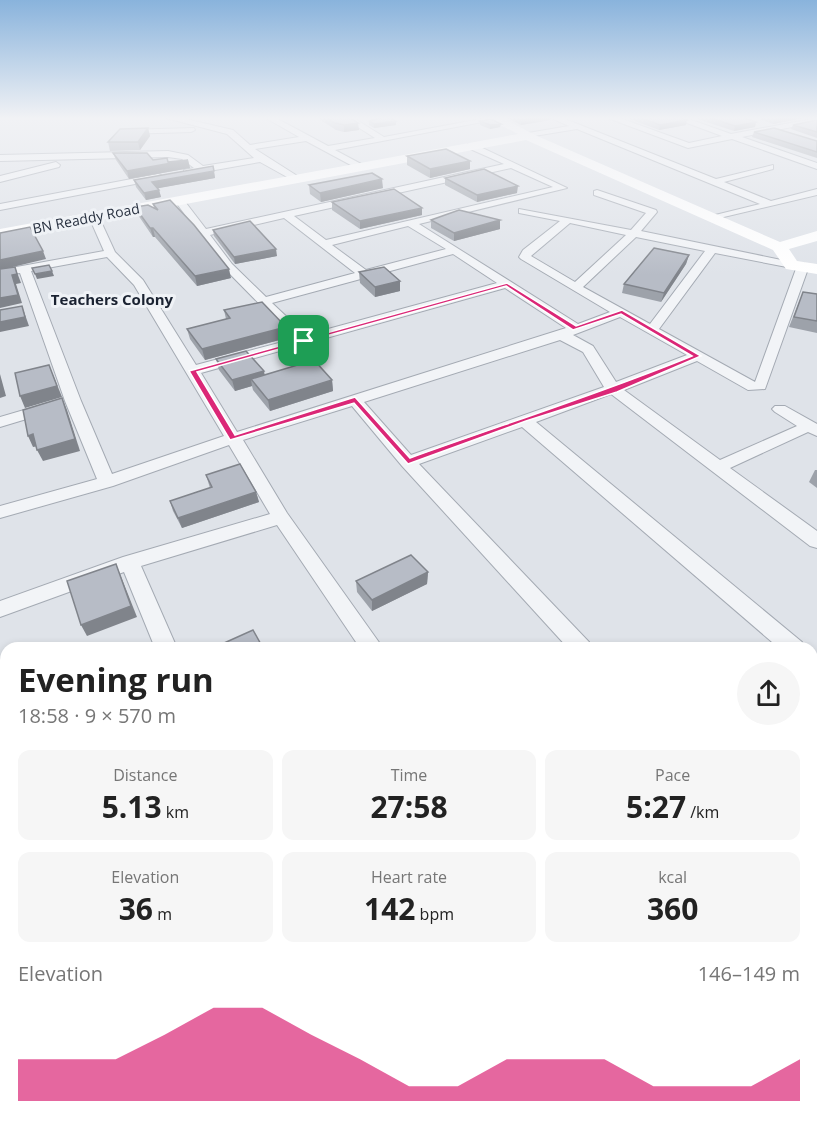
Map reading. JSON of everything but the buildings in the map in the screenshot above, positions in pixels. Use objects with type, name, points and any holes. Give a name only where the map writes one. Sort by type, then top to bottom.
[{"type":"street","points":[[0,179],[40,170]]},
{"type":"street","points":[[0,207],[128,178],[196,170]]},
{"type":"street","points":[[280,170],[296,179]]},
{"type":"street","name":"BN Readdy Road","points":[[1,233],[346,170]]},
{"type":"street","points":[[204,233],[492,170]]},
{"type":"street","points":[[323,244],[562,188],[523,170]]},
{"type":"street","points":[[606,170],[779,247],[804,267]]},
{"type":"street","points":[[684,170],[770,204]]},
{"type":"street","points":[[715,182],[760,170]]},
{"type":"street","points":[[578,286],[634,234],[652,212],[597,193],[636,183]]},
{"type":"street","points":[[715,218],[817,192]]},
{"type":"street","points":[[180,201],[228,266],[304,341]]},
{"type":"street","points":[[523,211],[804,267]]},
{"type":"street","points":[[286,216],[362,273]]},
{"type":"street","points":[[94,217],[110,253],[139,283],[281,517],[368,642]]},
{"type":"street","points":[[568,220],[527,252],[525,257],[578,286],[651,331],[753,387],[760,386],[804,267]]},
{"type":"street","points":[[410,222],[507,284],[587,348],[600,367],[603,378],[615,390],[720,466],[817,541]]},
{"type":"street","points":[[779,247],[817,236]]},
{"type":"street","points":[[651,331],[712,249]]},
{"type":"street","points":[[264,301],[455,250]]},
{"type":"street","points":[[0,273],[110,253]]},
{"type":"street","points":[[24,269],[32,307],[107,482]]},
{"type":"street","points":[[192,371],[507,284]]},
{"type":"street","points":[[0,512],[107,482],[233,438],[568,332],[622,312]]},
{"type":"street","points":[[408,462],[615,390],[697,356]]},
{"type":"street","points":[[355,400],[408,462],[575,642]]},
{"type":"street","points":[[0,422],[73,401]]},
{"type":"street","points":[[780,409],[813,428]]},
{"type":"street","points":[[524,420],[787,642]]},
{"type":"street","points":[[720,466],[813,428]]},
{"type":"street","points":[[0,609],[130,562],[281,517]]},
{"type":"street","points":[[130,562],[163,642]]},
{"type":"district","name":"Teachers Colony","points":[[112,299]]},
{"type":"route","points":[[507,284],[576,329],[622,312],[697,356],[615,390],[408,462],[355,400],[233,438],[192,371],[304,341],[507,284]]}]
